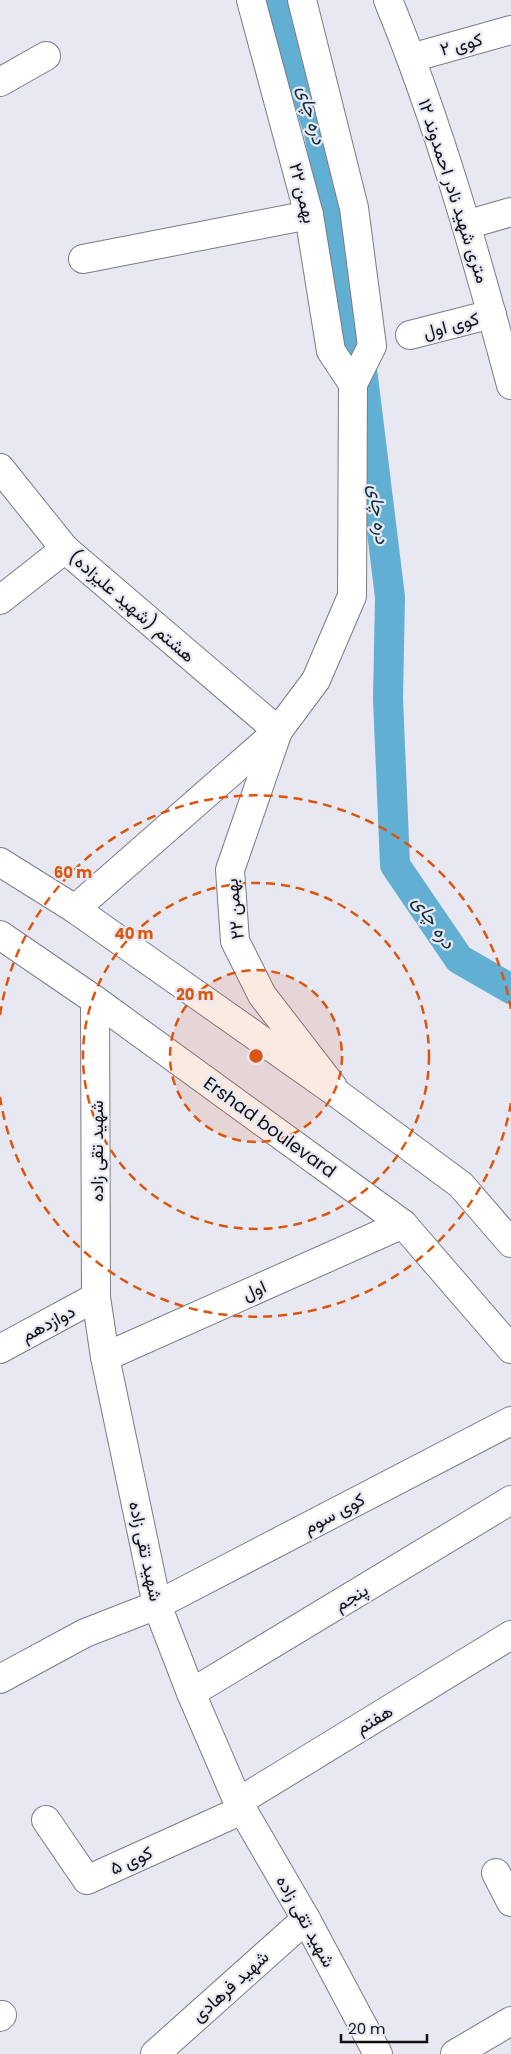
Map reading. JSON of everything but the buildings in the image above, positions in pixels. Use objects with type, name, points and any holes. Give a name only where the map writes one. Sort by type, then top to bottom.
[{"type":"street","name":"۲۲ بهمن","points":[[251,0],[309,215],[331,351],[353,384]]},
{"type":"street","name":"۲۲ بهمن","points":[[75,909],[278,730],[316,680],[352,596],[353,384],[372,346],[354,208],[302,0]]},
{"type":"street","name":"۱۲ متری شهید نادر احمدوند","points":[[388,0],[411,58],[466,224],[511,385]]},
{"type":"street","name":"کوی ۲","points":[[411,58],[511,30]]},
{"type":"street","points":[[0,82],[46,56]]},
{"type":"street","points":[[466,224],[511,212]]},
{"type":"street","points":[[83,259],[309,215]]},
{"type":"street","name":"کوی اول","points":[[410,335],[492,314]]},
{"type":"street","name":"هشتم (شهید علیزاده)","points":[[0,468],[66,549],[278,730]]},
{"type":"street","points":[[0,600],[66,549]]},
{"type":"street","name":"۲۲ بهمن","points":[[278,730],[230,870],[235,941],[262,995],[338,1094]]},
{"type":"street","points":[[2,861],[75,909],[338,1094],[461,1185],[511,1243]]},
{"type":"street","name":"Ershad boulevard","points":[[0,935],[95,1000],[403,1224],[511,1349]]},
{"type":"street","name":"شهید تقی زاده","points":[[95,1000],[96,1297],[105,1357],[157,1605],[191,1693],[240,1806],[306,1919],[378,2054]]},
{"type":"street","name":"اول","points":[[105,1357],[403,1224]]},
{"type":"street","name":"دوازدهم","points":[[0,1349],[96,1297]]},
{"type":"street","name":"کوی سوم","points":[[0,1680],[85,1632],[157,1605],[511,1421]]},
{"type":"street","name":"پنجم","points":[[191,1693],[511,1500]]},
{"type":"street","name":"هفتم","points":[[240,1806],[511,1635]]},
{"type":"street","name":"کوی ۵","points":[[46,1820],[86,1880],[240,1806]]},
{"type":"street","points":[[496,1873],[511,1902]]},
{"type":"street","name":"شهید فرهادی","points":[[155,2054],[306,1919]]},
{"type":"street","points":[[456,2054],[511,2021]]},
{"type":"waterway","name":"دره چای","points":[[278,0],[319,133],[361,361],[390,597],[388,699],[395,865],[459,959],[511,989]]}]
